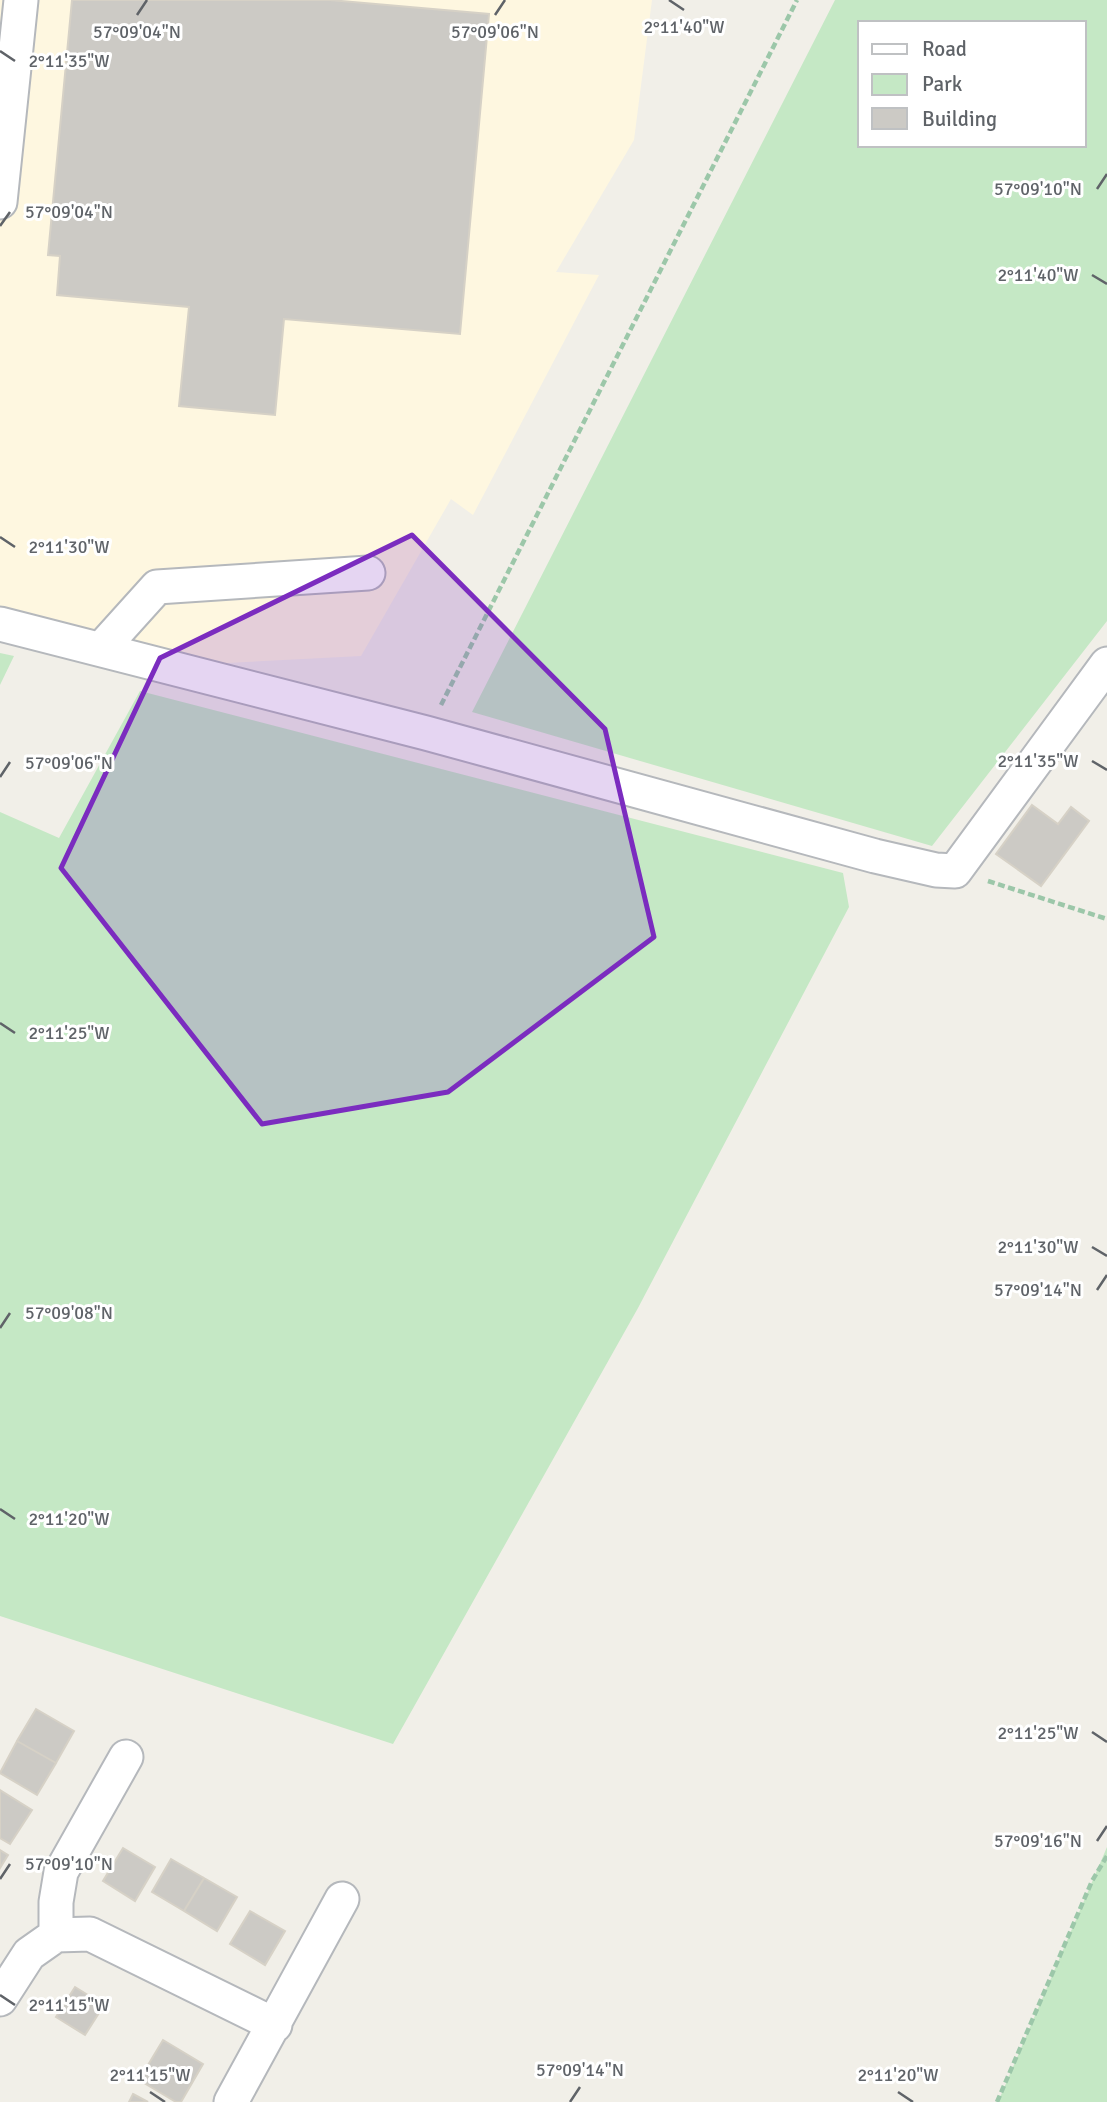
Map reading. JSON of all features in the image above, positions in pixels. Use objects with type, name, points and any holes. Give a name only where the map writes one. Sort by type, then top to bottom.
[{"type":"street","points":[[0,202],[21,0]]},
{"type":"street","points":[[102,648],[157,587],[368,573]]},
{"type":"street","points":[[0,624],[426,733],[875,856],[936,870],[955,871],[1107,664]]},
{"type":"street","points":[[56,1935],[56,1902],[61,1872],[126,1756]]},
{"type":"street","points":[[231,2102],[342,1899]]},
{"type":"street","points":[[0,1999],[29,1954],[56,1935],[90,1934],[275,2025]]},
{"type":"path","points":[[426,733],[797,0]]},
{"type":"path","points":[[955,871],[1107,919]]},
{"type":"path","points":[[997,2102],[1092,1881],[1107,1856]]},
{"type":"highlighted area","points":[[412,535],[605,729],[654,937],[448,1092],[262,1124],[61,868],[160,658]]},
{"type":"shaded area","points":[[0,0],[652,0],[634,140],[556,272],[599,275],[473,515],[451,499],[361,656],[168,666],[0,624]]},
{"type":"green space","points":[[835,0],[1107,0],[1107,621],[932,846],[472,712]]},
{"type":"green space","points":[[0,653],[14,656],[0,685]]},
{"type":"green space","points":[[140,691],[843,873],[849,907],[638,1308],[393,1744],[0,1616],[0,812],[59,838]]},
{"type":"green space","points":[[1107,1847],[1107,2102],[998,2102]]},
{"type":"building","points":[[72,0],[330,0],[489,14],[460,334],[284,319],[275,415],[179,406],[189,307],[57,295],[60,256],[48,255]]},
{"type":"building","points":[[1032,805],[1058,824],[1071,807],[1089,821],[1041,886],[996,854]]},
{"type":"building","points":[[36,1709],[74,1731],[56,1763],[17,1741]]},
{"type":"building","points":[[17,1741],[56,1763],[37,1795],[0,1773]]},
{"type":"building","points":[[0,1790],[32,1810],[10,1844],[0,1838]]},
{"type":"building","points":[[123,1848],[155,1867],[135,1901],[103,1881]]},
{"type":"building","points":[[0,1850],[8,1855],[0,1868]]},
{"type":"building","points":[[171,1859],[204,1878],[184,1911],[152,1892]]},
{"type":"building","points":[[204,1878],[237,1897],[217,1931],[184,1911]]},
{"type":"building","points":[[250,1911],[285,1931],[265,1965],[230,1944]]},
{"type":"building","points":[[75,1987],[104,2005],[85,2035],[56,2017]]},
{"type":"building","points":[[163,2040],[203,2064],[181,2102],[176,2102],[139,2080]]},
{"type":"building","points":[[133,2094],[148,2102],[129,2102]]}]
